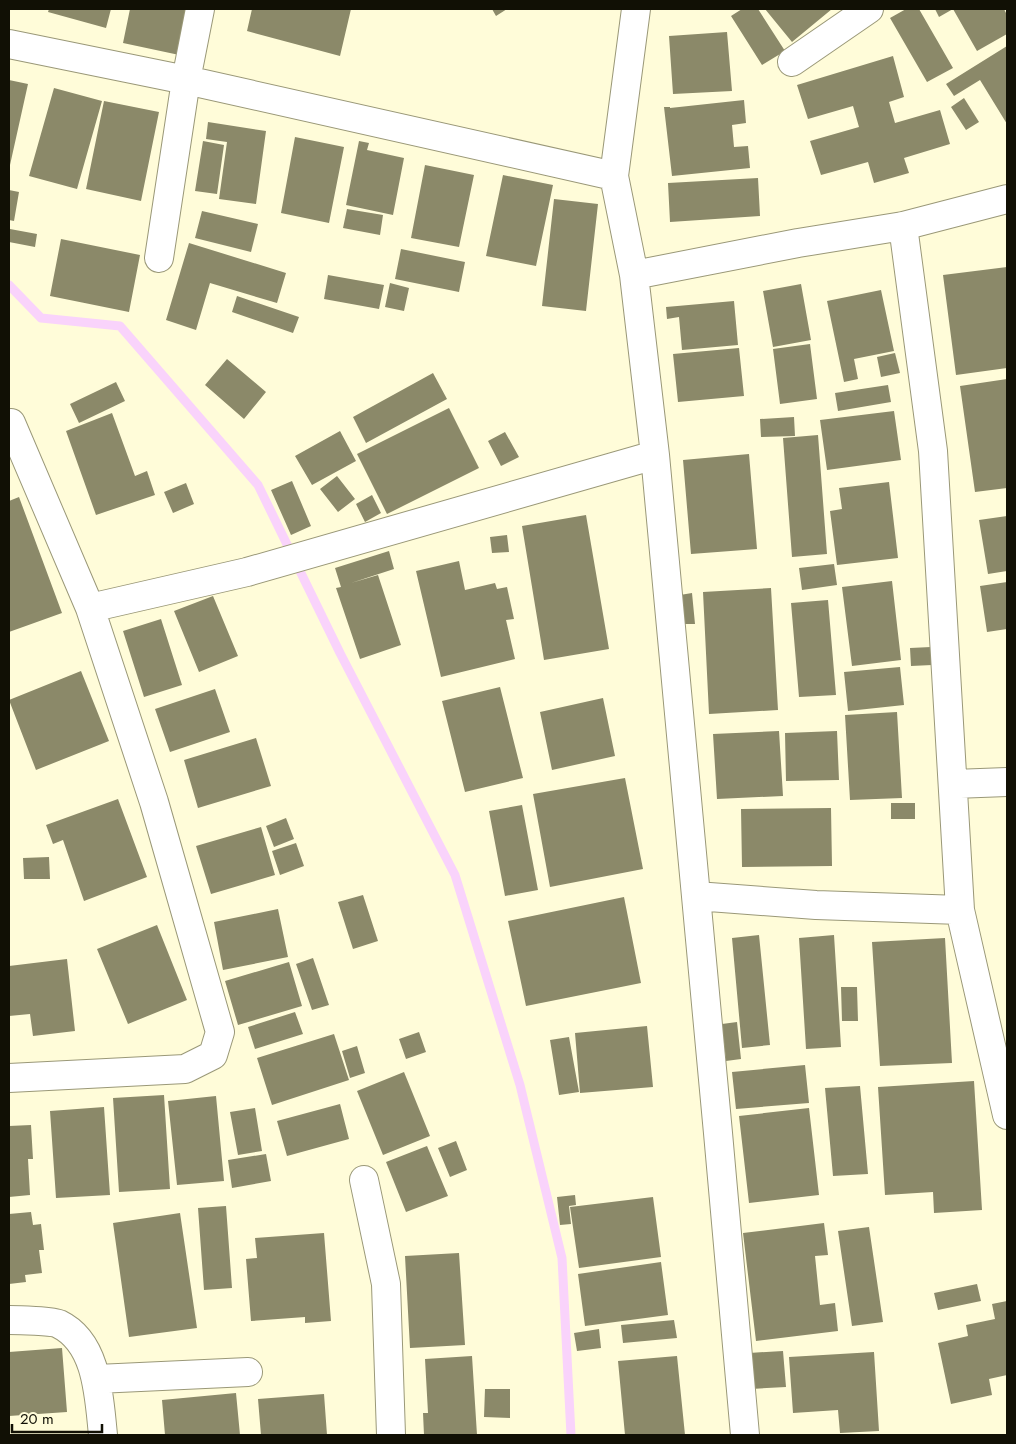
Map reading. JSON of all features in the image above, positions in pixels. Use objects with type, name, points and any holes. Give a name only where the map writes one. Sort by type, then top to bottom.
[{"type":"street","points":[[159,258],[186,80],[200,9]]},
{"type":"street","points":[[636,9],[614,176],[634,275],[655,455],[745,1435]]},
{"type":"street","points":[[792,62],[869,9]]},
{"type":"street","points":[[9,44],[186,80],[614,176]]},
{"type":"street","points":[[634,275],[798,243],[903,226],[1007,199]]},
{"type":"street","points":[[903,226],[933,451],[960,910],[1007,1116]]},
{"type":"street","points":[[9,1078],[185,1069],[213,1056],[220,1032],[154,802],[90,608],[11,423]]},
{"type":"street","points":[[90,608],[302,558],[655,455]]},
{"type":"street","points":[[954,784],[1007,782]]},
{"type":"street","points":[[696,896],[816,905],[960,910]]},
{"type":"street","points":[[364,1180],[386,1284],[392,1435]]},
{"type":"street","points":[[9,1320],[58,1323],[76,1336],[87,1354],[97,1379],[104,1435]]},
{"type":"street","points":[[97,1379],[248,1372]]},
{"type":"building","points":[[49,9],[111,9],[106,28],[48,12]]},
{"type":"building","points":[[130,9],[193,9],[184,56],[123,43]]},
{"type":"building","points":[[252,9],[351,9],[340,56],[247,31]]},
{"type":"building","points":[[492,9],[507,9],[496,16]]},
{"type":"building","points":[[742,9],[758,9],[785,51],[762,65],[731,16]]},
{"type":"building","points":[[765,9],[832,9],[792,42]]},
{"type":"building","points":[[906,9],[919,9],[953,68],[927,82],[890,18]]},
{"type":"building","points":[[935,9],[953,9],[939,17]]},
{"type":"building","points":[[953,9],[1004,9],[1007,15],[1007,34],[977,51]]},
{"type":"building","points":[[727,32],[732,91],[673,94],[669,36]]},
{"type":"building","points":[[1007,46],[1007,124],[980,80],[954,96],[946,84]]},
{"type":"building","points":[[893,56],[904,97],[889,102],[895,123],[940,110],[950,144],[904,158],[909,173],[874,183],[868,162],[821,175],[810,141],[859,127],[853,106],[808,119],[797,85]]},
{"type":"building","points":[[9,80],[28,84],[10,165],[9,165]]},
{"type":"building","points":[[54,88],[102,101],[77,189],[29,176]]},
{"type":"building","points":[[964,98],[979,122],[966,130],[951,107]]},
{"type":"building","points":[[744,100],[746,123],[732,125],[734,147],[748,146],[750,168],[672,176],[664,107],[670,108]]},
{"type":"building","points":[[104,101],[159,112],[141,201],[86,189]]},
{"type":"building","points":[[208,122],[266,131],[256,204],[219,199],[227,142],[206,139]]},
{"type":"building","points":[[295,137],[344,147],[329,223],[281,213]]},
{"type":"building","points":[[203,141],[224,145],[217,194],[195,191]]},
{"type":"building","points":[[359,141],[369,143],[367,150],[404,158],[393,215],[346,205]]},
{"type":"building","points":[[425,165],[474,175],[459,247],[411,238]]},
{"type":"building","points":[[503,175],[553,185],[536,266],[486,256]]},
{"type":"building","points":[[758,178],[760,216],[670,222],[668,183]]},
{"type":"building","points":[[9,190],[19,192],[14,221],[9,220]]},
{"type":"building","points":[[554,199],[598,204],[586,311],[542,306]]},
{"type":"building","points":[[347,209],[383,215],[380,235],[343,228]]},
{"type":"building","points":[[202,211],[258,224],[251,252],[195,238]]},
{"type":"building","points":[[10,229],[37,234],[35,247],[9,242]]},
{"type":"building","points":[[61,239],[140,255],[129,312],[50,296]]},
{"type":"building","points":[[189,243],[286,273],[277,303],[210,283],[196,330],[166,320]]},
{"type":"building","points":[[401,249],[465,262],[459,292],[395,279]]},
{"type":"building","points":[[1007,267],[1007,368],[956,375],[943,275]]},
{"type":"building","points":[[328,275],[384,285],[379,309],[324,299]]},
{"type":"building","points":[[390,283],[409,288],[404,311],[385,307]]},
{"type":"building","points":[[801,284],[811,340],[773,347],[763,291]]},
{"type":"building","points":[[881,290],[894,351],[854,359],[858,379],[844,382],[827,301]]},
{"type":"building","points":[[237,296],[299,317],[293,333],[232,312]]},
{"type":"building","points":[[734,301],[738,345],[682,350],[679,317],[667,319],[666,307]]},
{"type":"building","points":[[810,344],[817,399],[780,404],[773,349]]},
{"type":"building","points":[[739,348],[744,396],[678,402],[673,354]]},
{"type":"building","points":[[895,353],[900,373],[881,377],[877,357]]},
{"type":"building","points":[[227,359],[266,392],[244,419],[205,385]]},
{"type":"building","points":[[433,373],[447,399],[366,443],[353,417]]},
{"type":"building","points":[[1007,379],[1007,488],[975,492],[960,386]]},
{"type":"building","points":[[116,382],[125,401],[79,423],[70,404]]},
{"type":"building","points":[[888,385],[891,402],[838,411],[835,393]]},
{"type":"building","points":[[449,408],[479,468],[387,514],[357,454]]},
{"type":"building","points":[[894,411],[901,460],[827,470],[820,420]]},
{"type":"building","points":[[112,413],[135,476],[147,471],[155,495],[96,515],[66,431]]},
{"type":"building","points":[[794,417],[795,436],[761,437],[760,419]]},
{"type":"building","points":[[340,431],[356,461],[312,485],[295,456]]},
{"type":"building","points":[[505,432],[519,457],[501,466],[488,441]]},
{"type":"building","points":[[818,435],[827,554],[792,557],[783,438]]},
{"type":"building","points":[[749,454],[757,549],[691,554],[683,460]]},
{"type":"building","points":[[337,476],[355,499],[338,512],[320,489]]},
{"type":"building","points":[[292,481],[311,526],[291,535],[271,490]]},
{"type":"building","points":[[889,482],[898,558],[837,565],[830,511],[842,509],[839,488]]},
{"type":"building","points":[[186,483],[194,504],[173,513],[164,492]]},
{"type":"building","points":[[372,495],[381,513],[365,522],[356,504]]},
{"type":"building","points":[[19,497],[62,613],[9,632],[9,501]]},
{"type":"building","points":[[586,515],[609,649],[544,660],[522,526]]},
{"type":"building","points":[[1007,516],[1007,571],[988,574],[979,520]]},
{"type":"building","points":[[507,535],[509,552],[492,553],[490,537]]},
{"type":"building","points":[[389,551],[394,569],[351,583],[378,575],[401,645],[360,659],[336,588],[341,587],[335,568]]},
{"type":"building","points":[[459,561],[465,590],[495,583],[497,589],[507,587],[514,619],[506,620],[515,659],[441,677],[416,571]]},
{"type":"building","points":[[834,564],[837,585],[802,590],[799,568]]},
{"type":"building","points":[[892,581],[901,660],[852,666],[842,587]]},
{"type":"building","points":[[1007,582],[1007,629],[987,632],[980,586]]},
{"type":"building","points":[[771,588],[778,710],[709,714],[703,592]]},
{"type":"building","points":[[692,593],[695,624],[684,624],[680,595]]},
{"type":"building","points":[[213,596],[238,656],[199,672],[174,611]]},
{"type":"building","points":[[828,600],[836,695],[799,697],[791,603]]},
{"type":"building","points":[[161,619],[182,685],[144,697],[123,631]]},
{"type":"building","points":[[931,647],[932,665],[911,666],[910,648]]},
{"type":"building","points":[[900,667],[904,705],[848,711],[844,672]]},
{"type":"building","points":[[81,671],[109,741],[36,770],[9,700]]},
{"type":"building","points":[[500,687],[523,778],[465,792],[442,701]]},
{"type":"building","points":[[215,689],[230,732],[170,752],[155,709]]},
{"type":"building","points":[[603,698],[615,756],[552,770],[540,712]]},
{"type":"building","points":[[897,712],[902,798],[850,800],[845,715]]},
{"type":"building","points":[[779,731],[783,796],[717,799],[713,734]]},
{"type":"building","points":[[837,731],[839,780],[786,781],[785,733]]},
{"type":"building","points":[[256,738],[271,786],[198,808],[184,760]]},
{"type":"building","points":[[625,778],[643,869],[550,887],[533,794]]},
{"type":"building","points":[[118,799],[147,877],[84,901],[63,840],[53,844],[46,825]]},
{"type":"building","points":[[891,803],[915,803],[915,819],[891,819]]},
{"type":"building","points":[[522,805],[538,890],[505,896],[489,811]]},
{"type":"building","points":[[831,808],[832,866],[742,867],[741,809]]},
{"type":"building","points":[[286,818],[294,839],[274,847],[266,826]]},
{"type":"building","points":[[261,827],[275,875],[211,894],[196,846]]},
{"type":"building","points":[[296,843],[304,866],[280,875],[272,851]]},
{"type":"building","points":[[49,857],[50,879],[24,879],[23,858]]},
{"type":"building","points":[[363,895],[378,941],[353,949],[338,902]]},
{"type":"building","points":[[624,897],[641,983],[526,1006],[508,921]]},
{"type":"building","points":[[278,909],[288,957],[223,970],[214,922]]},
{"type":"building","points":[[157,925],[187,1000],[128,1024],[97,949]]},
{"type":"building","points":[[759,935],[770,1045],[742,1048],[732,938]]},
{"type":"building","points":[[834,935],[841,1047],[806,1049],[799,938]]},
{"type":"building","points":[[945,938],[952,1063],[880,1066],[872,942]]},
{"type":"building","points":[[313,958],[329,1005],[312,1010],[296,964]]},
{"type":"building","points":[[67,959],[75,1031],[33,1036],[30,1014],[9,1016],[9,966]]},
{"type":"building","points":[[289,962],[302,1006],[238,1025],[225,981]]},
{"type":"building","points":[[841,987],[857,987],[858,1021],[842,1021]]},
{"type":"building","points":[[295,1012],[303,1034],[255,1049],[248,1027]]},
{"type":"building","points":[[737,1022],[741,1059],[726,1061],[722,1024]]},
{"type":"building","points":[[647,1026],[653,1087],[580,1093],[575,1033]]},
{"type":"building","points":[[419,1032],[426,1052],[406,1059],[399,1039]]},
{"type":"building","points":[[334,1034],[349,1080],[272,1105],[257,1058]]},
{"type":"building","points":[[569,1037],[579,1092],[559,1095],[550,1040]]},
{"type":"building","points":[[357,1046],[365,1073],[350,1078],[342,1051]]},
{"type":"building","points":[[805,1065],[809,1103],[736,1109],[732,1072]]},
{"type":"building","points":[[404,1072],[430,1136],[383,1155],[357,1091]]},
{"type":"building","points":[[974,1081],[982,1210],[934,1213],[933,1192],[885,1195],[878,1087]]},
{"type":"building","points":[[860,1086],[868,1174],[833,1176],[825,1088]]},
{"type":"building","points":[[164,1095],[170,1189],[119,1192],[113,1098]]},
{"type":"building","points":[[216,1096],[224,1181],[177,1185],[168,1101]]},
{"type":"building","points":[[340,1104],[349,1139],[287,1156],[277,1121]]},
{"type":"building","points":[[104,1107],[110,1195],[56,1198],[50,1111]]},
{"type":"building","points":[[255,1108],[262,1151],[238,1155],[230,1112]]},
{"type":"building","points":[[809,1108],[819,1195],[749,1203],[739,1116]]},
{"type":"building","points":[[31,1125],[33,1159],[28,1159],[30,1195],[9,1197],[9,1126]]},
{"type":"building","points":[[456,1141],[467,1170],[450,1177],[438,1148]]},
{"type":"building","points":[[427,1146],[448,1196],[406,1212],[386,1162]]},
{"type":"building","points":[[266,1154],[271,1181],[232,1188],[228,1160]]},
{"type":"building","points":[[575,1195],[576,1205],[569,1206],[571,1224],[560,1225],[557,1197]]},
{"type":"building","points":[[653,1197],[661,1257],[579,1268],[570,1207]]},
{"type":"building","points":[[226,1206],[232,1288],[204,1290],[198,1208]]},
{"type":"building","points":[[31,1212],[33,1225],[41,1224],[44,1250],[39,1250],[42,1273],[25,1275],[26,1282],[9,1284],[9,1214]]},
{"type":"building","points":[[180,1213],[197,1328],[129,1337],[113,1223]]},
{"type":"building","points":[[824,1223],[828,1255],[815,1256],[820,1305],[835,1303],[838,1331],[756,1341],[743,1233]]},
{"type":"building","points":[[869,1227],[883,1322],[852,1326],[838,1231]]},
{"type":"building","points":[[324,1233],[331,1321],[305,1323],[305,1317],[251,1321],[246,1259],[257,1258],[255,1238]]},
{"type":"building","points":[[459,1253],[465,1345],[410,1348],[405,1256]]},
{"type":"building","points":[[661,1262],[668,1315],[585,1326],[578,1274]]},
{"type":"building","points":[[977,1284],[981,1301],[938,1310],[934,1293]]},
{"type":"building","points":[[1007,1301],[1007,1375],[989,1379],[992,1395],[951,1404],[938,1343],[968,1336],[966,1325],[995,1319],[992,1304]]},
{"type":"building","points":[[674,1320],[677,1338],[623,1343],[621,1325]]},
{"type":"building","points":[[599,1329],[601,1348],[577,1351],[574,1333]]},
{"type":"building","points":[[62,1348],[67,1412],[9,1416],[9,1352]]},
{"type":"building","points":[[783,1351],[786,1387],[751,1389],[749,1353]]},
{"type":"building","points":[[874,1352],[879,1431],[840,1433],[838,1410],[793,1413],[789,1357]]},
{"type":"building","points":[[472,1356],[477,1435],[424,1435],[423,1413],[428,1413],[425,1359]]},
{"type":"building","points":[[677,1356],[685,1435],[625,1435],[618,1361]]},
{"type":"building","points":[[485,1389],[510,1389],[510,1418],[484,1417]]},
{"type":"building","points":[[236,1393],[240,1435],[165,1435],[162,1400]]},
{"type":"building","points":[[324,1394],[327,1435],[261,1435],[258,1399]]},
{"type":"waterway","points":[[9,285],[41,318],[120,326],[258,485],[340,653],[455,875],[520,1085],[562,1258],[571,1435]]}]
